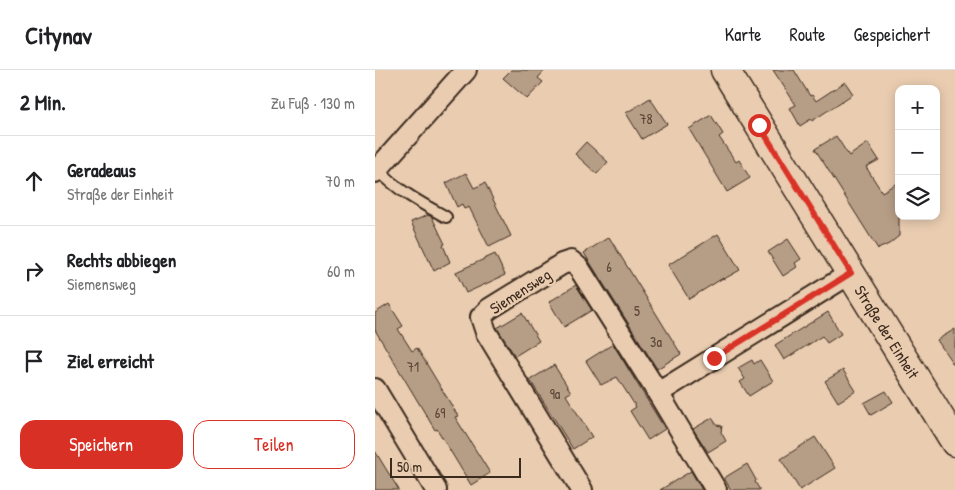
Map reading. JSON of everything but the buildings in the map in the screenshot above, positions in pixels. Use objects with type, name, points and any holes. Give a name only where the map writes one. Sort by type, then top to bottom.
[{"type":"street","points":[[376,171],[466,70]]},
{"type":"street","name":"Straße der Einheit","points":[[725,70],[955,442]]},
{"type":"street","name":"Siemensweg","points":[[582,490],[485,332],[481,317],[489,309],[562,264],[571,261],[579,268],[658,393],[716,490]]},
{"type":"street","points":[[658,393],[851,273]]},
{"type":"street","points":[[375,389],[437,490]]},
{"type":"lane","points":[[376,171],[411,198],[446,216]]},
{"type":"route","points":[[714,358],[851,273],[759,125]]}]
